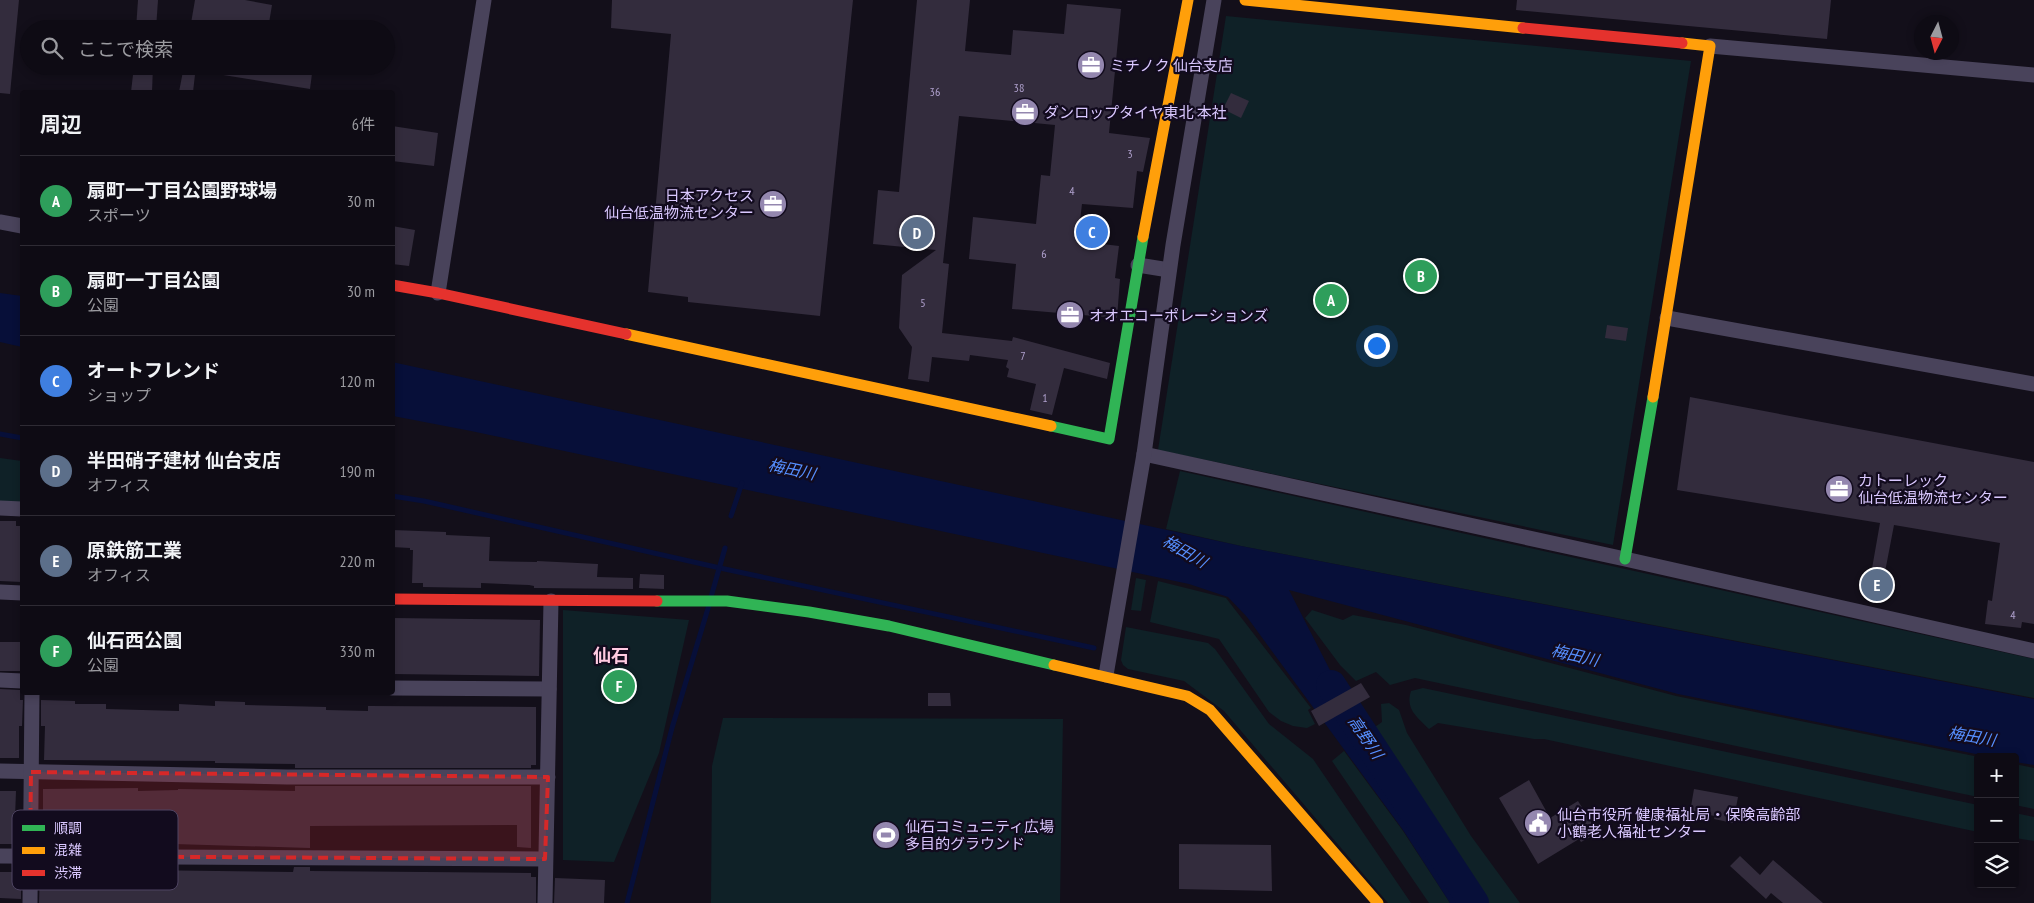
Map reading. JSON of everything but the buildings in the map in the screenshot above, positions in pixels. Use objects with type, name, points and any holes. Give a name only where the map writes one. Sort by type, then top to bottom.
[{"type":"street","points":[[438,293],[484,0]]},
{"type":"street","points":[[395,286],[438,293],[1109,439],[1138,265],[1188,0]]},
{"type":"street","points":[[1106,675],[1144,454],[1169,270],[1214,0]]},
{"type":"street","points":[[1245,0],[1710,46],[2034,75]]},
{"type":"street","points":[[1625,559],[1667,318],[1710,46]]},
{"type":"street","points":[[0,222],[20,226]]},
{"type":"street","points":[[1138,265],[1169,270]]},
{"type":"street","points":[[1667,318],[2034,384]]},
{"type":"street","points":[[1144,454],[2034,651]]},
{"type":"street","points":[[0,508],[20,508]]},
{"type":"street","points":[[0,592],[20,592]]},
{"type":"street","points":[[395,599],[727,601],[809,612],[889,626],[1106,675],[1187,696],[1210,710],[1378,903]]},
{"type":"street","points":[[545,903],[551,601]]},
{"type":"street","points":[[0,680],[20,681]]},
{"type":"street","points":[[395,688],[549,689]]},
{"type":"street","points":[[31,810],[32,695]]},
{"type":"street","points":[[0,771],[287,777],[548,777]]},
{"type":"street","points":[[178,857],[545,859]]},
{"type":"street","points":[[30,890],[30,903]]},
{"type":"highlighted area","points":[[31,772],[548,777],[545,859],[30,856]]},
{"type":"shaded area","points":[[1226,16],[1691,61],[1613,545],[1158,450]]},
{"type":"shaded area","points":[[0,458],[20,461],[20,502],[0,502]]},
{"type":"shaded area","points":[[1180,471],[2034,659],[2034,698],[1241,546],[1166,529]]},
{"type":"shaded area","points":[[1136,578],[1146,580],[1141,611],[1131,610]]},
{"type":"shaded area","points":[[1158,581],[1226,598],[1311,708],[1308,710],[1315,724],[1307,728],[1293,726],[1281,721],[1269,712],[1219,639],[1150,622]]},
{"type":"shaded area","points":[[563,610],[689,620],[659,753],[614,862],[563,860]]},
{"type":"shaded area","points":[[1312,610],[1343,620],[1353,615],[1406,625],[1676,696],[1974,756],[1974,796],[1415,678],[1390,685],[1376,672],[1356,681],[1340,665],[1305,618]]},
{"type":"shaded area","points":[[1126,627],[1208,643],[1215,649],[1269,724],[1313,759],[1411,903],[1388,903],[1224,711],[1184,681],[1128,669],[1123,665],[1121,660]]},
{"type":"shaded area","points":[[1423,688],[1974,804],[1974,831],[1544,739],[1438,723],[1429,729],[1420,721],[1411,708],[1411,691]]},
{"type":"shaded area","points":[[1389,703],[1399,710],[1407,733],[1471,836],[1520,903],[1477,903],[1368,732],[1382,722],[1381,704]]},
{"type":"shaded area","name":"仙石コミュニティ広場 多目的グラウンド","points":[[723,718],[1063,719],[1060,903],[711,903],[712,766]]},
{"type":"shaded area","points":[[1344,751],[1403,831],[1450,903],[1429,903],[1332,761]]},
{"type":"shaded area","points":[[2019,765],[2034,768],[2034,809],[2019,806]]},
{"type":"shaded area","points":[[2019,814],[2034,817],[2034,841],[2019,839]]},
{"type":"water","points":[[0,293],[20,296],[20,347],[0,342]]},
{"type":"water","name":"梅田川","points":[[395,363],[1241,546],[2034,699],[2034,765],[2019,763],[2019,753],[1974,754],[1678,694],[1289,590],[1378,764],[1470,903],[1450,903],[1403,830],[1247,617],[1228,597],[1189,584],[395,416]]},
{"type":"waterway","points":[[0,434],[20,438]]},
{"type":"waterway","points":[[731,516],[742,483]]},
{"type":"waterway","points":[[395,496],[424,501],[720,568],[1094,648]]},
{"type":"waterway","points":[[711,597],[725,548]]},
{"type":"waterway","points":[[627,903],[672,728],[709,605]]},
{"type":"waterway","name":"高野川","points":[[1331,685],[1474,903]]},
{"type":"traffic: fast","points":[[1051,426],[1109,439],[1143,237]]},
{"type":"traffic: fast","points":[[1625,559],[1653,397]]},
{"type":"traffic: fast","points":[[657,601],[727,601],[809,612],[889,626],[1054,665]]},
{"type":"traffic: slow","points":[[1143,237],[1188,0]]},
{"type":"traffic: slow","points":[[1245,0],[1523,28]]},
{"type":"traffic: slow","points":[[1653,397],[1710,46],[1682,43]]},
{"type":"traffic: slow","points":[[626,334],[1051,426]]},
{"type":"traffic: slow","points":[[1054,665],[1187,696],[1210,710],[1378,903]]},
{"type":"traffic: jam","points":[[1523,28],[1682,43]]},
{"type":"traffic: jam","points":[[395,286],[438,293],[626,334]]},
{"type":"traffic: jam","points":[[395,599],[657,601]]},
{"type":"place","name":"ミチノク 仙台支店","points":[[1091,65]]},
{"type":"place","name":"ダンロップタイヤ東北 本社","points":[[1025,112]]},
{"type":"place","name":"日本アクセス 仙台低温物流センター","points":[[773,204]]},
{"type":"place","name":"オートフレンド","points":[[1092,232]]},
{"type":"place","name":"半田硝子建材 仙台支店","points":[[917,233]]},
{"type":"place","name":"扇町一丁目公園","points":[[1421,276]]},
{"type":"place","name":"扇町一丁目公園野球場","points":[[1331,300]]},
{"type":"place","name":"オオエコーポレーションズ","points":[[1070,315]]},
{"type":"place","name":"カトーレック 仙台低温物流センター","points":[[1839,489]]},
{"type":"place","name":"原鉄筋工業","points":[[1877,585]]},
{"type":"place","name":"仙石西公園","points":[[619,686]]},
{"type":"place","name":"仙台市役所 健康福祉局・保険高齢部 小鶴老人福祉センター","points":[[1538,823]]},
{"type":"place","name":"仙石コミュニティ広場 多目的グラウンド","points":[[886,835]]},
{"type":"district","name":"仙石","points":[[611,655]]}]
